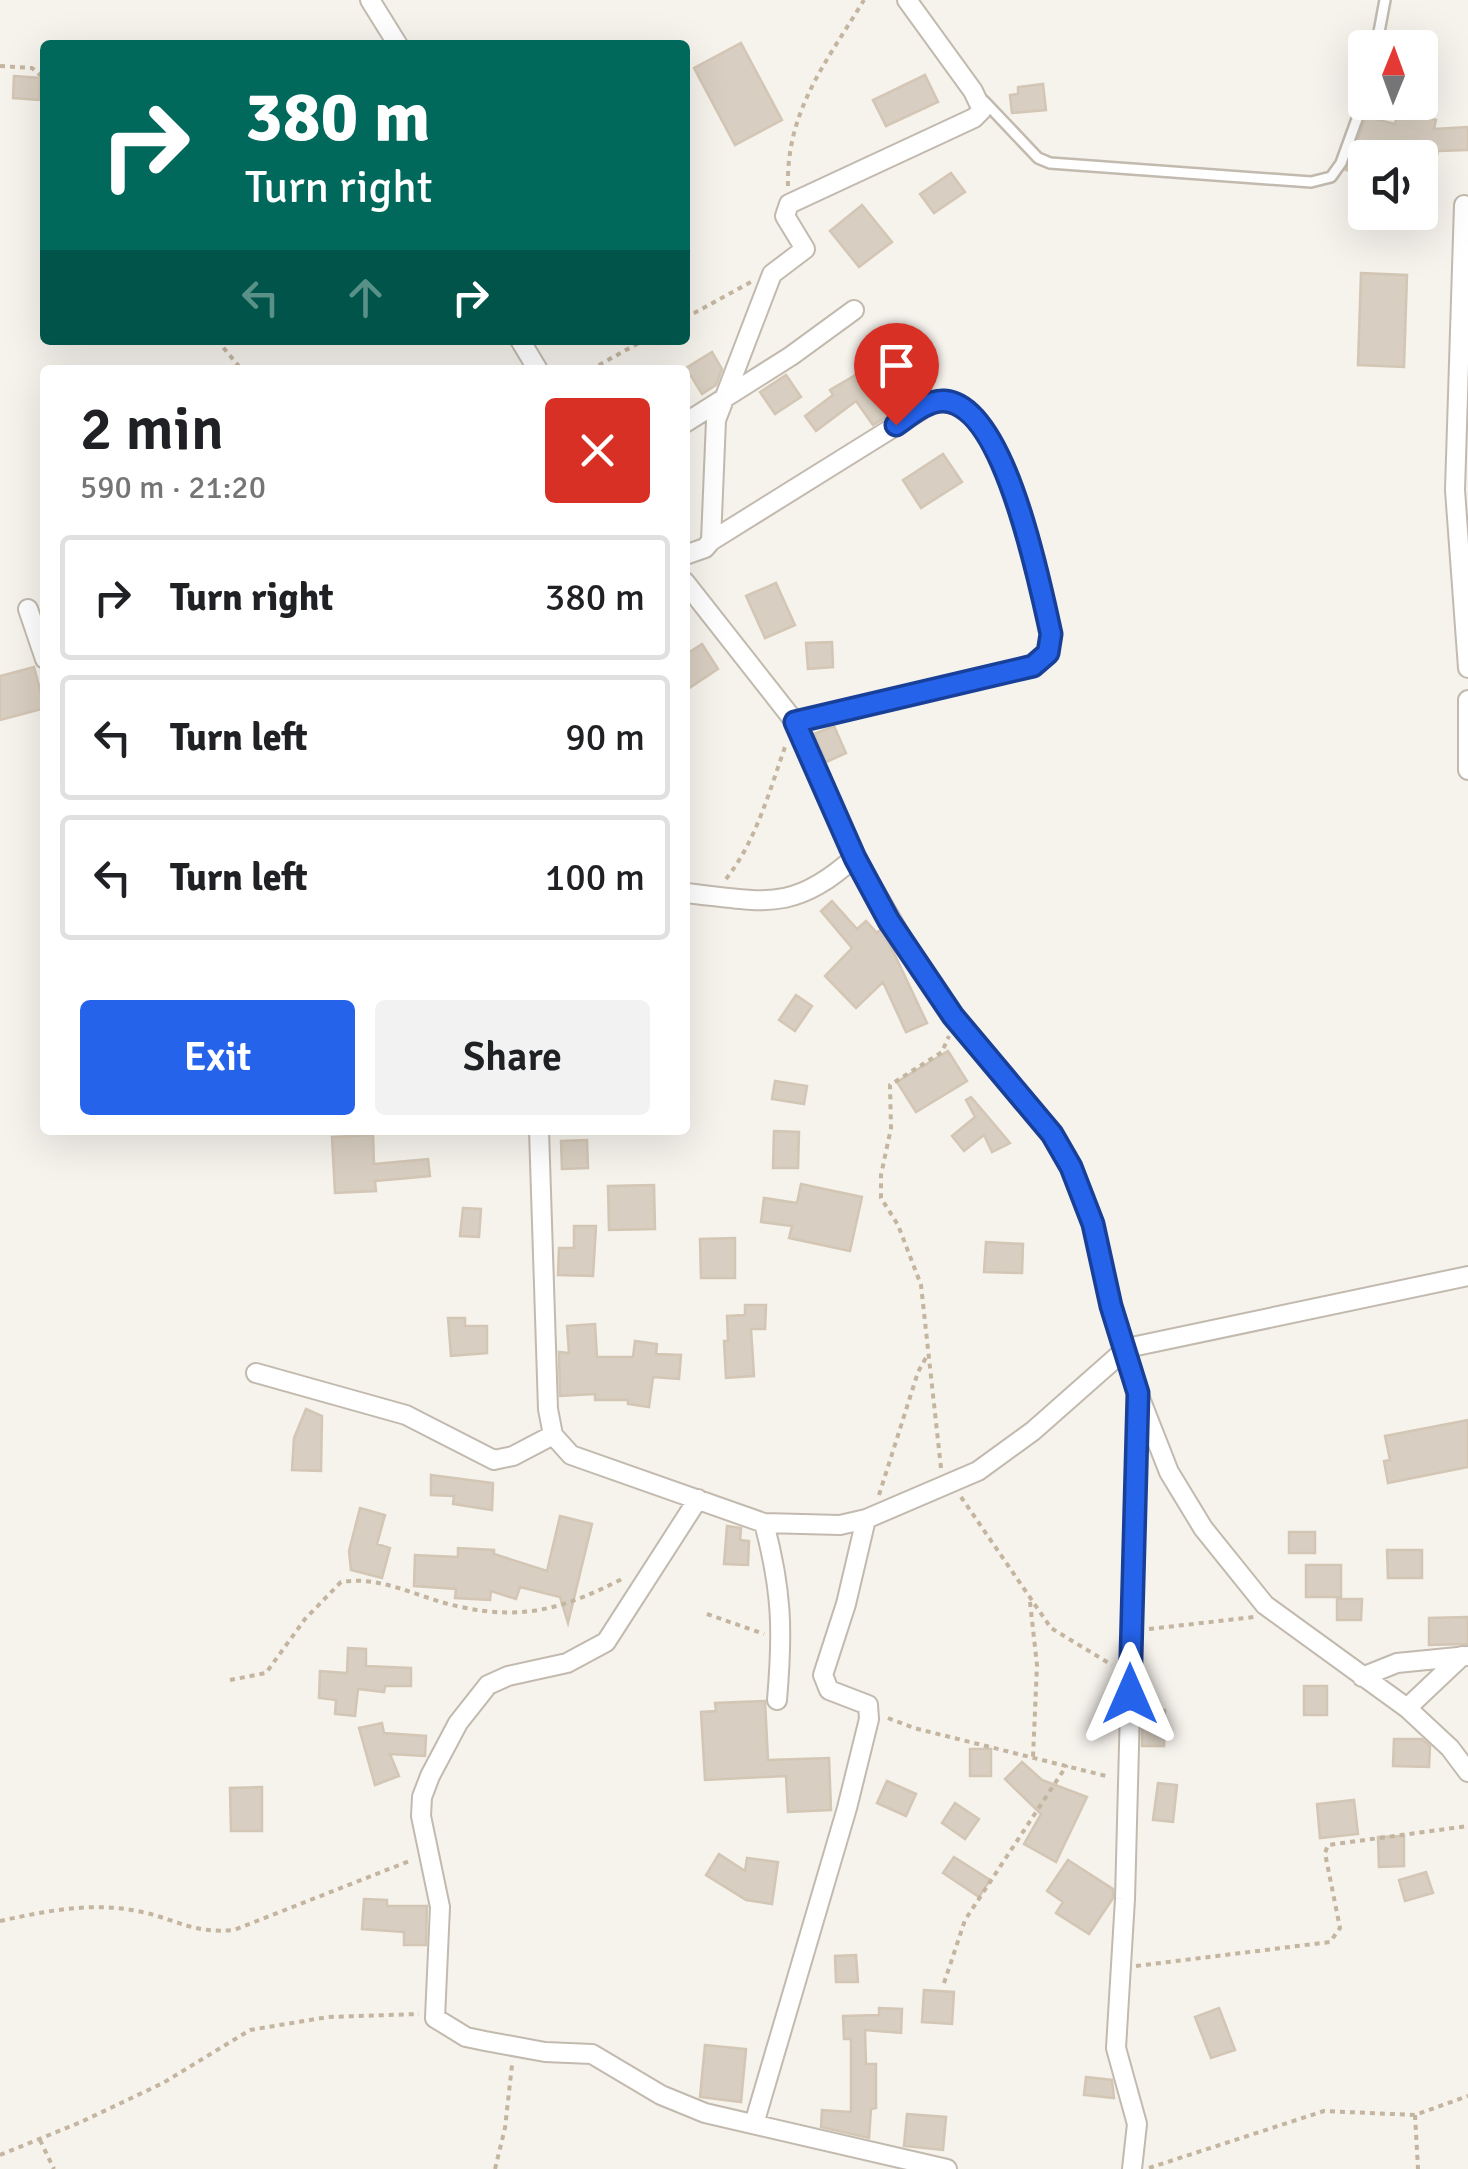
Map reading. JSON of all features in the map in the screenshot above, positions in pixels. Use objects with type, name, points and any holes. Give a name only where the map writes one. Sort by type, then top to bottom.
[{"type":"street","points":[[370,0],[395,40]]},
{"type":"street","points":[[711,542],[712,436],[722,402],[776,268],[805,249],[785,216],[789,204],[974,118],[982,110],[973,91],[907,0]]},
{"type":"street","points":[[1464,205],[1455,490],[1468,668]]},
{"type":"street","points":[[690,419],[722,402],[854,310]]},
{"type":"street","points":[[690,552],[934,402],[960,406],[983,430],[1010,478],[1051,634],[1048,653],[1033,666],[795,722]]},
{"type":"street","points":[[690,588],[795,722],[855,858],[889,921],[953,1016],[1052,1134],[1071,1167],[1093,1224],[1111,1306],[1138,1393],[1169,1472],[1203,1528],[1276,1613],[1406,1708],[1450,1748],[1468,1772]]},
{"type":"street","points":[[28,608],[40,644]]},
{"type":"street","points":[[1468,700],[1468,770]]},
{"type":"street","points":[[690,894],[761,902],[806,894],[826,884],[855,858]]},
{"type":"street","points":[[539,1135],[548,1408],[553,1435],[572,1455],[764,1523],[840,1524],[872,1517],[978,1471],[1019,1441],[1126,1348],[1468,1276]]},
{"type":"street","points":[[256,1373],[406,1415],[494,1460],[513,1456],[553,1435]]},
{"type":"street","points":[[1132,2169],[1137,2124],[1116,2048],[1128,1782],[1138,1393]]},
{"type":"street","points":[[698,1498],[606,1642],[568,1663],[488,1685],[474,1698],[422,1797],[427,1854],[437,1887],[441,1929],[434,2015],[444,2026],[466,2036],[545,2052],[592,2054],[661,2095],[705,2113],[947,2169]]},
{"type":"street","points":[[754,2124],[847,1808],[870,1710],[862,1701],[829,1690],[823,1675],[872,1517]]},
{"type":"street","points":[[764,1523],[777,1573],[782,1644],[777,1700]]},
{"type":"street","points":[[1362,1677],[1397,1663],[1465,1656]]},
{"type":"street","points":[[1406,1708],[1465,1656]]},
{"type":"lane","points":[[1379,30],[1385,0]]},
{"type":"lane","points":[[973,91],[1038,158],[1050,163],[1311,182],[1331,177],[1341,163],[1357,120]]},
{"type":"path","points":[[789,204],[788,165],[800,106],[864,0]]},
{"type":"path","points":[[0,66],[32,68],[40,74]]},
{"type":"path","points":[[690,315],[776,268]]},
{"type":"path","points":[[221,345],[238,365]]},
{"type":"path","points":[[599,365],[635,345]]},
{"type":"path","points":[[708,896],[740,860],[795,722]]},
{"type":"path","points":[[953,1016],[946,1048],[890,1085],[890,1128],[881,1175],[881,1198],[918,1268],[945,1485],[960,1496],[1051,1628],[1090,1655],[1130,1674]]},
{"type":"path","points":[[872,1517],[918,1372],[929,1352]]},
{"type":"path","points":[[230,1680],[266,1673],[305,1619],[341,1582],[373,1580],[462,1608],[525,1610],[562,1608],[627,1576]]},
{"type":"path","points":[[1030,1598],[1037,1665],[1033,1758]]},
{"type":"path","points":[[1130,1626],[1155,1630],[1276,1613]]},
{"type":"path","points":[[708,1614],[782,1644]]},
{"type":"path","points":[[870,1710],[914,1728],[1128,1782]]},
{"type":"path","points":[[944,1983],[965,1920],[1067,1765]]},
{"type":"path","points":[[1121,1968],[1330,1942],[1340,1928],[1326,1853],[1328,1845],[1468,1826]]},
{"type":"path","points":[[0,1922],[58,1910],[107,1906],[144,1912],[209,1932],[234,1930],[427,1854]]},
{"type":"path","points":[[0,2155],[163,2082],[250,2030],[328,2017],[434,2015]]},
{"type":"path","points":[[495,2169],[511,2087],[513,2046]]},
{"type":"path","points":[[1144,2169],[1324,2112],[1415,2115],[1468,2096]]},
{"type":"path","points":[[1415,2115],[1418,2169]]},
{"type":"path","points":[[40,2140],[54,2169]]},
{"type":"building","points":[[741,43],[782,120],[735,145],[694,68]]},
{"type":"building","points":[[925,75],[938,102],[886,126],[873,100]]},
{"type":"building","points":[[14,76],[40,78],[39,100],[13,98]]},
{"type":"building","points":[[1043,84],[1046,110],[1012,113],[1010,95],[1018,94],[1018,87]]},
{"type":"building","points":[[1365,120],[1395,124],[1396,120],[1436,120],[1434,129],[1468,127],[1468,150],[1438,151],[1438,140],[1357,140]]},
{"type":"building","points":[[951,173],[965,192],[934,213],[920,194]]},
{"type":"building","points":[[862,205],[892,242],[859,267],[830,231]]},
{"type":"building","points":[[1361,273],[1407,275],[1404,367],[1358,365]]},
{"type":"building","points":[[712,352],[722,369],[716,385],[702,394],[690,374],[690,366]]},
{"type":"building","points":[[898,352],[924,384],[894,407],[896,411],[873,425],[856,401],[816,431],[805,416],[833,395],[830,390],[871,366],[874,371]]},
{"type":"building","points":[[786,375],[801,397],[775,414],[760,392]]},
{"type":"building","points":[[943,454],[962,482],[921,508],[903,480]]},
{"type":"building","points":[[776,583],[795,625],[765,638],[746,596]]},
{"type":"building","points":[[832,642],[833,667],[808,669],[806,643]]},
{"type":"building","points":[[702,644],[718,669],[690,688],[690,652]]},
{"type":"building","points":[[34,667],[40,709],[0,720],[0,676]]},
{"type":"building","points":[[834,726],[846,753],[826,762],[814,734]]},
{"type":"building","points":[[832,901],[857,929],[866,921],[877,933],[882,928],[927,1023],[906,1032],[883,982],[856,1008],[825,976],[852,948],[821,911]]},
{"type":"building","points":[[796,995],[812,1006],[795,1031],[779,1020]]},
{"type":"building","points":[[948,1051],[967,1081],[916,1112],[897,1082]]},
{"type":"building","points":[[775,1081],[807,1086],[804,1104],[772,1099]]},
{"type":"building","points":[[971,1097],[1010,1143],[992,1152],[984,1135],[964,1151],[952,1136],[975,1117],[966,1100]]},
{"type":"building","points":[[774,1131],[799,1132],[798,1168],[773,1168]]},
{"type":"building","points":[[373,1135],[374,1164],[428,1159],[430,1176],[375,1181],[376,1191],[335,1193],[332,1137]]},
{"type":"building","points":[[587,1140],[588,1168],[562,1169],[561,1141]]},
{"type":"building","points":[[801,1184],[862,1197],[850,1251],[789,1238],[792,1226],[761,1222],[764,1198],[797,1203]]},
{"type":"building","points":[[654,1185],[655,1229],[609,1230],[608,1186]]},
{"type":"building","points":[[463,1208],[481,1209],[479,1237],[460,1236]]},
{"type":"building","points":[[574,1226],[596,1226],[593,1276],[558,1275],[559,1248],[574,1248]]},
{"type":"building","points":[[735,1238],[735,1278],[701,1278],[700,1239]]},
{"type":"building","points":[[986,1242],[1023,1244],[1022,1273],[984,1272]]},
{"type":"building","points":[[745,1305],[766,1305],[765,1329],[751,1329],[754,1376],[726,1378],[727,1316],[745,1315]]},
{"type":"building","points":[[448,1318],[465,1318],[465,1326],[487,1326],[487,1353],[451,1356]]},
{"type":"building","points":[[595,1324],[597,1357],[633,1357],[635,1341],[657,1344],[656,1354],[681,1355],[679,1379],[653,1377],[649,1407],[628,1404],[628,1400],[595,1400],[595,1394],[560,1396],[559,1352],[569,1353],[567,1326]]},
{"type":"building","points":[[306,1409],[322,1416],[321,1471],[292,1470],[294,1438]]},
{"type":"building","points":[[1468,1420],[1468,1467],[1388,1483],[1384,1461],[1390,1460],[1385,1436]]},
{"type":"building","points":[[431,1475],[493,1483],[492,1510],[453,1504],[454,1496],[431,1495]]},
{"type":"building","points":[[360,1508],[385,1515],[377,1544],[390,1548],[382,1578],[351,1570],[349,1551]]},
{"type":"building","points":[[560,1516],[592,1524],[568,1623],[560,1597],[520,1587],[516,1599],[491,1591],[490,1600],[455,1598],[456,1589],[414,1586],[415,1555],[458,1557],[458,1548],[494,1550],[494,1554],[547,1571]]},
{"type":"building","points":[[727,1526],[741,1528],[740,1540],[749,1541],[748,1565],[724,1564]]},
{"type":"building","points":[[1289,1532],[1315,1532],[1315,1553],[1289,1553]]},
{"type":"building","points":[[1387,1550],[1422,1550],[1422,1578],[1388,1578]]},
{"type":"building","points":[[1306,1565],[1341,1565],[1341,1597],[1306,1597]]},
{"type":"building","points":[[1337,1599],[1362,1599],[1361,1620],[1337,1620]]},
{"type":"building","points":[[1468,1617],[1468,1644],[1429,1645],[1429,1618]]},
{"type":"building","points":[[348,1648],[366,1649],[366,1666],[411,1668],[411,1686],[385,1686],[384,1692],[358,1689],[355,1716],[335,1714],[336,1700],[319,1698],[320,1671],[347,1673]]},
{"type":"building","points":[[1304,1686],[1327,1686],[1327,1715],[1304,1715]]},
{"type":"building","points":[[765,1701],[768,1760],[829,1758],[831,1810],[788,1812],[786,1776],[705,1780],[701,1712],[716,1711],[715,1703]]},
{"type":"building","points":[[1142,1710],[1165,1710],[1164,1746],[1142,1746]]},
{"type":"building","points":[[382,1723],[384,1733],[426,1736],[425,1756],[390,1754],[399,1776],[375,1785],[359,1728]]},
{"type":"building","points":[[1394,1739],[1422,1739],[1430,1746],[1429,1767],[1393,1766]]},
{"type":"building","points":[[970,1749],[991,1749],[991,1776],[970,1776]]},
{"type":"building","points":[[1022,1762],[1042,1780],[1087,1797],[1056,1862],[1024,1844],[1041,1814],[1005,1779]]},
{"type":"building","points":[[887,1781],[916,1794],[906,1816],[877,1803]]},
{"type":"building","points":[[1158,1783],[1177,1785],[1173,1822],[1153,1820]]},
{"type":"building","points":[[262,1787],[262,1831],[231,1831],[230,1788]]},
{"type":"building","points":[[1354,1800],[1358,1834],[1320,1838],[1317,1804]]},
{"type":"building","points":[[955,1803],[979,1819],[965,1839],[942,1823]]},
{"type":"building","points":[[1404,1836],[1404,1866],[1379,1867],[1378,1837]]},
{"type":"building","points":[[719,1854],[745,1871],[747,1858],[778,1862],[772,1904],[746,1900],[706,1875]]},
{"type":"building","points":[[954,1857],[990,1880],[979,1897],[943,1873]]},
{"type":"building","points":[[1068,1860],[1113,1889],[1113,1898],[1089,1934],[1056,1913],[1063,1902],[1047,1891]]},
{"type":"building","points":[[1426,1872],[1433,1893],[1405,1901],[1399,1880]]},
{"type":"building","points":[[364,1899],[387,1900],[387,1906],[427,1906],[426,1945],[404,1945],[404,1932],[362,1929]]},
{"type":"building","points":[[856,1955],[858,1982],[836,1982],[835,1956]]},
{"type":"building","points":[[924,1990],[954,1992],[952,2024],[922,2022]]},
{"type":"building","points":[[879,2008],[902,2009],[901,2033],[865,2030],[866,2064],[876,2064],[876,2108],[871,2109],[869,2138],[821,2127],[822,2110],[851,2112],[851,2039],[844,2039],[843,2016],[879,2015]]},
{"type":"building","points":[[1219,2008],[1235,2050],[1211,2058],[1195,2017]]},
{"type":"building","points":[[705,2045],[746,2049],[741,2102],[700,2097]]},
{"type":"building","points":[[1086,2077],[1112,2080],[1114,2098],[1084,2095]]},
{"type":"building","points":[[907,2114],[946,2117],[943,2150],[904,2146]]},
{"type":"route","points":[[896,425],[924,406],[946,400],[960,406],[983,430],[1010,478],[1020,512],[1051,634],[1048,653],[1033,666],[795,722],[855,858],[889,921],[953,1016],[1052,1134],[1071,1167],[1093,1224],[1111,1306],[1138,1393],[1130,1694]]}]
